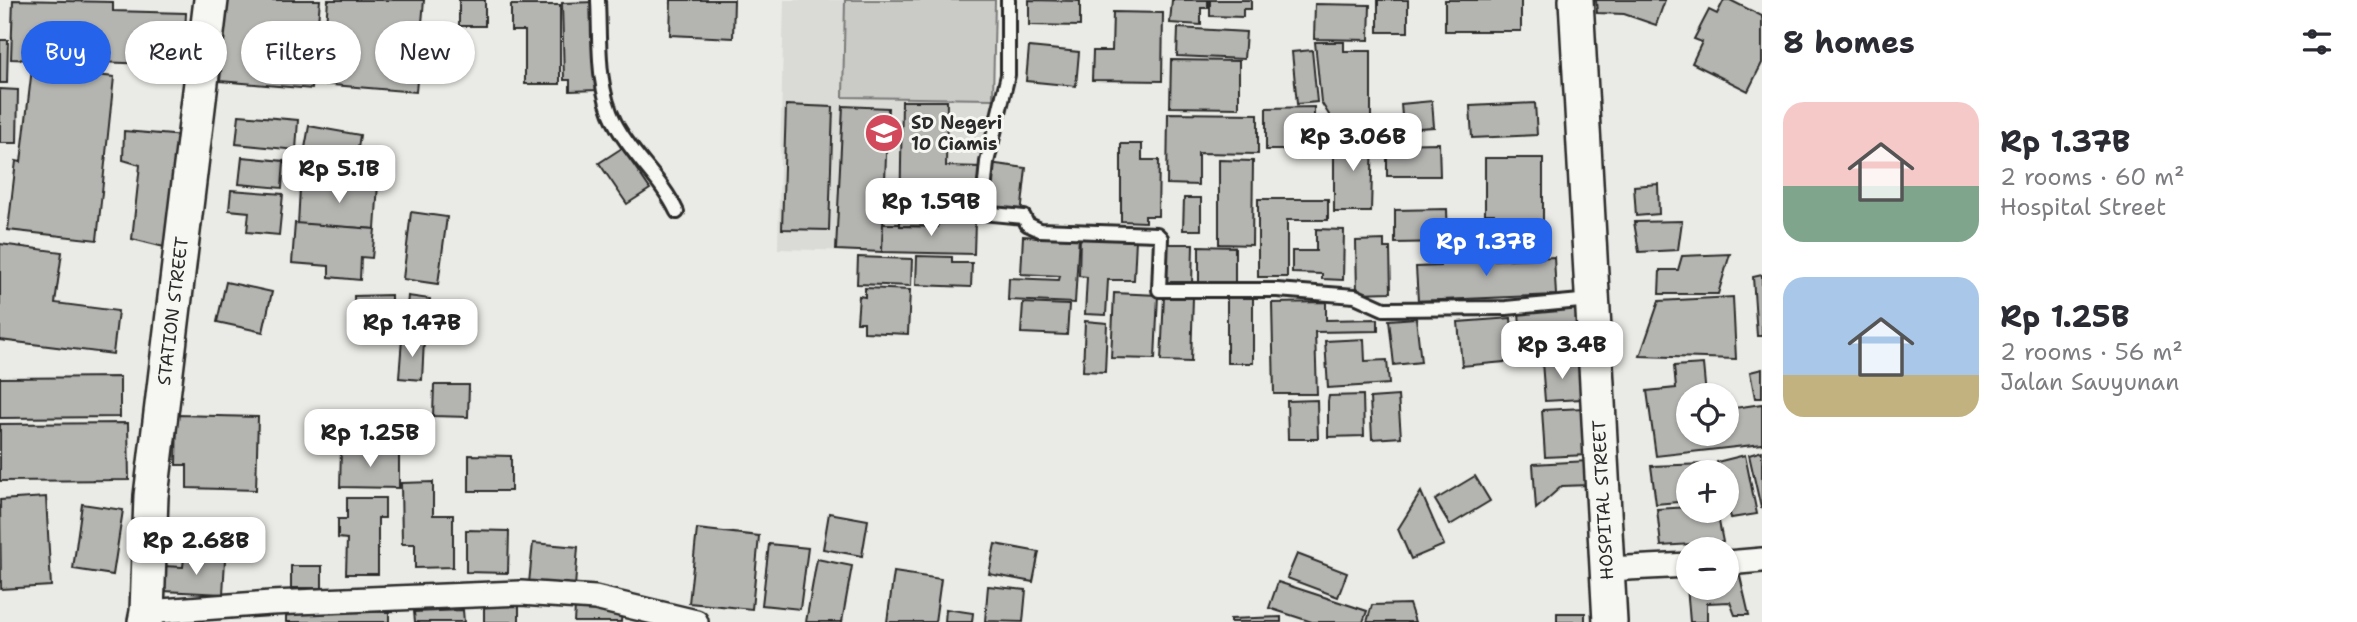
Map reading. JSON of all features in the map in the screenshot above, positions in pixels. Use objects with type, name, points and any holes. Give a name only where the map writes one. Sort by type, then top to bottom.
[{"type":"main road","name":"STATION STREET","points":[[146,617],[150,496],[211,0]]},
{"type":"main road","name":"HOSPITAL STREET","points":[[1576,0],[1610,622]]},
{"type":"street","points":[[1739,562],[1762,560]]},
{"type":"street","points":[[1607,569],[1676,566]]},
{"type":"street","points":[[146,617],[271,603],[521,593],[595,598],[696,622]]},
{"type":"lane","points":[[598,0],[603,84],[614,122],[667,191],[677,212]]},
{"type":"lane","points":[[1008,0],[1008,75],[988,162],[982,213],[1024,217],[1027,223],[1040,230],[1157,234],[1161,238],[1159,290],[1277,290],[1355,296],[1384,309],[1506,308],[1591,300]]},
{"type":"shaded area","name":"SD Negeri 10 Ciamis","points":[[784,0],[995,0],[993,99],[975,221],[974,254],[778,249]]},
{"type":"shaded area","points":[[845,0],[995,0],[993,99],[843,97]]},
{"type":"building","points":[[13,0],[113,2],[113,11],[186,13],[186,21],[125,21],[125,63],[111,63],[111,21],[21,21],[21,59],[11,59]]},
{"type":"building","points":[[227,0],[320,0],[318,21],[241,21],[241,83],[227,82]]},
{"type":"building","points":[[328,0],[424,0],[422,21],[375,21],[375,84],[417,84],[416,92],[321,84],[361,84],[361,21],[326,21]]},
{"type":"building","points":[[459,0],[485,0],[485,26],[475,26],[475,21],[459,21]]},
{"type":"building","points":[[671,0],[734,0],[733,38],[670,35]]},
{"type":"building","points":[[1029,0],[1080,1],[1080,26],[1029,25]]},
{"type":"building","points":[[1172,0],[1208,0],[1208,8],[1201,8],[1201,25],[1170,23]]},
{"type":"building","points":[[1210,0],[1251,0],[1251,9],[1243,9],[1243,17],[1210,16]]},
{"type":"building","points":[[1378,0],[1408,0],[1408,32],[1378,32]]},
{"type":"building","points":[[1445,0],[1521,0],[1521,31],[1445,31]]},
{"type":"building","points":[[1596,0],[1665,0],[1656,25],[1624,14],[1597,13]]},
{"type":"building","points":[[1724,0],[1730,0],[1762,16],[1762,63],[1748,91],[1692,63],[1702,42],[1694,39],[1709,10],[1717,14]]},
{"type":"building","points":[[596,2],[598,90],[570,91],[570,80],[564,80],[562,3]]},
{"type":"building","points":[[1315,4],[1370,5],[1369,40],[1314,39]]},
{"type":"building","points":[[511,5],[560,5],[560,84],[525,84],[525,31],[511,31]]},
{"type":"building","points":[[1113,12],[1163,13],[1162,81],[1092,80],[1093,51],[1112,51]]},
{"type":"building","points":[[1178,28],[1246,32],[1244,59],[1177,56]]},
{"type":"building","points":[[0,40],[8,40],[7,83],[0,83]]},
{"type":"building","points":[[1315,42],[1344,42],[1344,51],[1371,51],[1371,118],[1331,118],[1321,102]]},
{"type":"building","points":[[1029,47],[1079,52],[1076,86],[1026,81]]},
{"type":"building","points":[[1312,50],[1317,102],[1297,104],[1292,52]]},
{"type":"building","points":[[1171,60],[1239,61],[1239,108],[1170,107]]},
{"type":"building","points":[[111,77],[114,77],[97,240],[8,230],[16,161],[21,162],[30,84],[111,84]]},
{"type":"building","points":[[254,84],[312,84],[312,89]]},
{"type":"building","points":[[0,89],[18,90],[17,143],[0,143]]},
{"type":"building","points":[[902,101],[947,101],[946,166],[982,167],[981,221],[938,220],[938,227],[900,226]]},
{"type":"building","points":[[1432,101],[1434,127],[1403,129],[1401,104]]},
{"type":"building","points":[[1535,103],[1537,135],[1472,138],[1470,106]]},
{"type":"building","points":[[786,105],[833,107],[829,230],[782,229]]},
{"type":"building","points":[[843,106],[888,108],[882,252],[836,250]]},
{"type":"building","points":[[1314,107],[1314,150],[1266,150],[1266,108]]},
{"type":"building","points":[[1168,113],[1258,114],[1258,154],[1198,153],[1198,185],[1167,184]]},
{"type":"building","points":[[239,115],[298,120],[296,150],[236,144]]},
{"type":"building","points":[[309,126],[360,135],[355,168],[303,159]]},
{"type":"building","points":[[124,131],[184,136],[164,247],[132,239],[140,165],[123,160]]},
{"type":"building","points":[[1334,134],[1373,134],[1371,212],[1334,212]]},
{"type":"building","points":[[1439,143],[1440,176],[1387,176],[1387,144]]},
{"type":"building","points":[[1121,144],[1142,144],[1142,160],[1159,160],[1158,216],[1145,216],[1145,222],[1121,221]]},
{"type":"building","points":[[622,148],[650,189],[627,204],[599,163]]},
{"type":"building","points":[[242,157],[284,161],[282,188],[239,184]]},
{"type":"building","points":[[1485,158],[1543,158],[1543,232],[1494,232],[1494,214],[1485,214]]},
{"type":"building","points":[[1219,160],[1253,161],[1252,245],[1219,244]]},
{"type":"building","points":[[989,163],[1026,168],[1021,215],[984,210]]},
{"type":"building","points":[[344,181],[378,184],[375,229],[298,224],[300,188],[306,188],[306,182],[343,185]]},
{"type":"building","points":[[1658,184],[1659,214],[1636,216],[1634,186]]},
{"type":"building","points":[[231,190],[283,194],[279,235],[247,232],[249,212],[229,210]]},
{"type":"building","points":[[1184,198],[1201,198],[1201,230],[1183,230]]},
{"type":"building","points":[[1258,199],[1328,199],[1328,220],[1287,220],[1287,277],[1258,277]]},
{"type":"building","points":[[1447,209],[1448,242],[1395,243],[1395,210]]},
{"type":"building","points":[[411,212],[447,217],[438,284],[403,279]]},
{"type":"building","points":[[938,220],[975,221],[974,254],[882,252],[883,224],[938,227]]},
{"type":"building","points":[[1682,221],[1678,250],[1639,252],[1634,222]]},
{"type":"building","points":[[295,223],[375,229],[372,258],[361,257],[360,280],[329,277],[329,266],[292,263]]},
{"type":"building","points":[[1316,229],[1344,230],[1343,280],[1322,279],[1322,274],[1292,273],[1292,251],[1316,251]]},
{"type":"building","points":[[1059,235],[1079,236],[1075,303],[1008,300],[1009,278],[1059,280],[1060,276],[1021,274],[1023,236],[1059,238]]},
{"type":"building","points":[[1080,236],[1136,239],[1134,280],[1108,280],[1106,315],[1085,314],[1087,277],[1079,276]]},
{"type":"building","points":[[1384,240],[1384,248],[1390,248],[1391,292],[1357,293],[1356,241]]},
{"type":"building","points":[[0,244],[62,252],[55,303],[118,311],[113,354],[0,340]]},
{"type":"building","points":[[1163,244],[1193,244],[1192,286],[1162,285]]},
{"type":"building","points":[[1199,246],[1235,247],[1235,286],[1199,285]]},
{"type":"building","points":[[1494,252],[1494,260],[1554,257],[1556,295],[1418,301],[1416,267],[1440,266],[1440,255]]},
{"type":"building","points":[[1730,254],[1718,294],[1659,294],[1660,270],[1678,270],[1682,256]]},
{"type":"building","points":[[917,256],[952,257],[952,263],[972,263],[971,287],[916,285]]},
{"type":"building","points":[[858,257],[912,259],[911,286],[857,284]]},
{"type":"building","points":[[1762,275],[1762,336],[1757,336],[1753,277]]},
{"type":"building","points":[[226,282],[272,292],[263,332],[217,322]]},
{"type":"building","points":[[865,288],[910,290],[908,334],[864,332],[864,322],[857,322],[859,296],[865,297]]},
{"type":"building","points":[[1114,293],[1158,295],[1155,359],[1111,358]]},
{"type":"building","points":[[391,295],[391,325],[355,327],[354,296]]},
{"type":"building","points":[[408,296],[430,299],[427,330],[405,327]]},
{"type":"building","points":[[1164,296],[1193,297],[1191,362],[1161,361]]},
{"type":"building","points":[[1227,296],[1253,296],[1253,363],[1227,363]]},
{"type":"building","points":[[1733,297],[1736,359],[1640,356],[1659,301]]},
{"type":"building","points":[[1326,302],[1326,320],[1378,319],[1378,331],[1315,332],[1317,394],[1274,394],[1272,303]]},
{"type":"building","points":[[1023,303],[1069,305],[1067,335],[1021,333]]},
{"type":"building","points":[[1578,306],[1580,336],[1566,337],[1567,356],[1522,359],[1519,311]]},
{"type":"building","points":[[1416,318],[1421,362],[1394,365],[1389,320]]},
{"type":"building","points":[[1511,318],[1515,361],[1462,366],[1458,322]]},
{"type":"building","points":[[1085,321],[1107,323],[1105,372],[1083,371]]},
{"type":"building","points":[[402,339],[424,340],[422,380],[399,378]]},
{"type":"building","points":[[1364,339],[1365,361],[1387,360],[1389,384],[1328,388],[1325,341]]},
{"type":"building","points":[[1579,360],[1582,399],[1545,401],[1542,362]]},
{"type":"building","points":[[1703,364],[1705,383],[1676,383],[1676,388],[1674,366]]},
{"type":"building","points":[[1762,369],[1762,398],[1755,398],[1750,372]]},
{"type":"building","points":[[120,377],[120,417],[0,418],[0,378]]},
{"type":"building","points":[[434,385],[469,385],[468,417],[433,416]]},
{"type":"building","points":[[1676,388],[1676,446],[1739,446],[1739,407],[1762,404],[1762,444],[1656,456],[1647,391]]},
{"type":"building","points":[[1363,395],[1364,436],[1328,437],[1329,396]]},
{"type":"building","points":[[1398,396],[1401,437],[1372,439],[1370,398]]},
{"type":"building","points":[[1317,400],[1318,439],[1288,439],[1287,401]]},
{"type":"building","points":[[1584,408],[1587,455],[1545,457],[1542,410]]},
{"type":"building","points":[[177,415],[258,417],[256,490],[187,488],[187,465],[176,465]]},
{"type":"building","points":[[128,423],[129,480],[0,481],[0,424]]},
{"type":"building","points":[[341,450],[399,451],[399,488],[340,487]]},
{"type":"building","points":[[1762,451],[1762,508],[1761,508],[1749,455]]},
{"type":"building","points":[[469,455],[511,456],[511,491],[469,491]]},
{"type":"building","points":[[1745,455],[1757,514],[1739,517],[1739,460],[1725,460]]},
{"type":"building","points":[[1588,461],[1589,485],[1562,486],[1536,509],[1533,464]]},
{"type":"building","points":[[1676,465],[1676,502],[1656,504],[1651,466]]},
{"type":"building","points":[[1475,476],[1490,501],[1450,525],[1435,500]]},
{"type":"building","points":[[433,482],[433,515],[453,515],[453,567],[415,568],[415,544],[402,544],[401,483]]},
{"type":"building","points":[[1421,492],[1444,545],[1411,559],[1398,529]]},
{"type":"building","points":[[46,497],[51,586],[1,589],[0,500]]},
{"type":"building","points":[[347,498],[385,498],[385,518],[378,518],[378,574],[346,574],[347,539],[338,538],[338,519],[347,519]]},
{"type":"building","points":[[82,504],[123,510],[113,575],[73,569]]},
{"type":"building","points":[[1676,508],[1676,523],[1719,523],[1722,537],[1676,537],[1676,545],[1661,546],[1657,509]]},
{"type":"building","points":[[829,513],[868,520],[862,556],[823,549]]},
{"type":"building","points":[[697,529],[759,536],[752,609],[689,603]]},
{"type":"building","points":[[466,530],[509,531],[508,573],[466,572]]},
{"type":"building","points":[[533,543],[578,547],[575,587],[529,583]]},
{"type":"building","points":[[769,544],[808,548],[800,609],[762,605]]},
{"type":"building","points":[[995,544],[1039,552],[1033,582],[989,574]]},
{"type":"building","points":[[1297,554],[1347,573],[1338,597],[1287,578]]},
{"type":"building","points":[[184,558],[225,560],[223,594],[163,591],[164,566],[183,567]]},
{"type":"building","points":[[817,559],[852,566],[842,622],[806,622]]},
{"type":"building","points":[[291,566],[322,566],[322,588],[291,588]]},
{"type":"building","points":[[894,572],[941,579],[935,622],[887,622]]},
{"type":"building","points":[[1739,572],[1749,615],[1735,615],[1730,602],[1707,603],[1707,622],[1690,622],[1688,600],[1739,600]]},
{"type":"building","points":[[1278,582],[1367,611],[1363,622],[1312,622],[1269,608]]},
{"type":"building","points":[[988,586],[1026,590],[1023,622],[985,621]]},
{"type":"building","points":[[484,602],[519,602],[519,622],[484,622]]},
{"type":"building","points":[[1409,604],[1415,622],[1367,622],[1372,605]]},
{"type":"building","points":[[575,607],[622,610],[621,622],[574,622]]},
{"type":"building","points":[[946,609],[973,613],[972,622],[945,622]]},
{"type":"building","points":[[286,610],[389,612],[389,622],[286,622]]},
{"type":"building","points":[[463,610],[464,622],[415,622],[414,612]]},
{"type":"building","points":[[1557,613],[1585,613],[1585,622],[1557,622]]},
{"type":"building","points":[[1281,617],[1281,622],[1230,622],[1230,619]]},
{"type":"place","name":"SD Negeri 10 Ciamis","points":[[884,133]]}]
